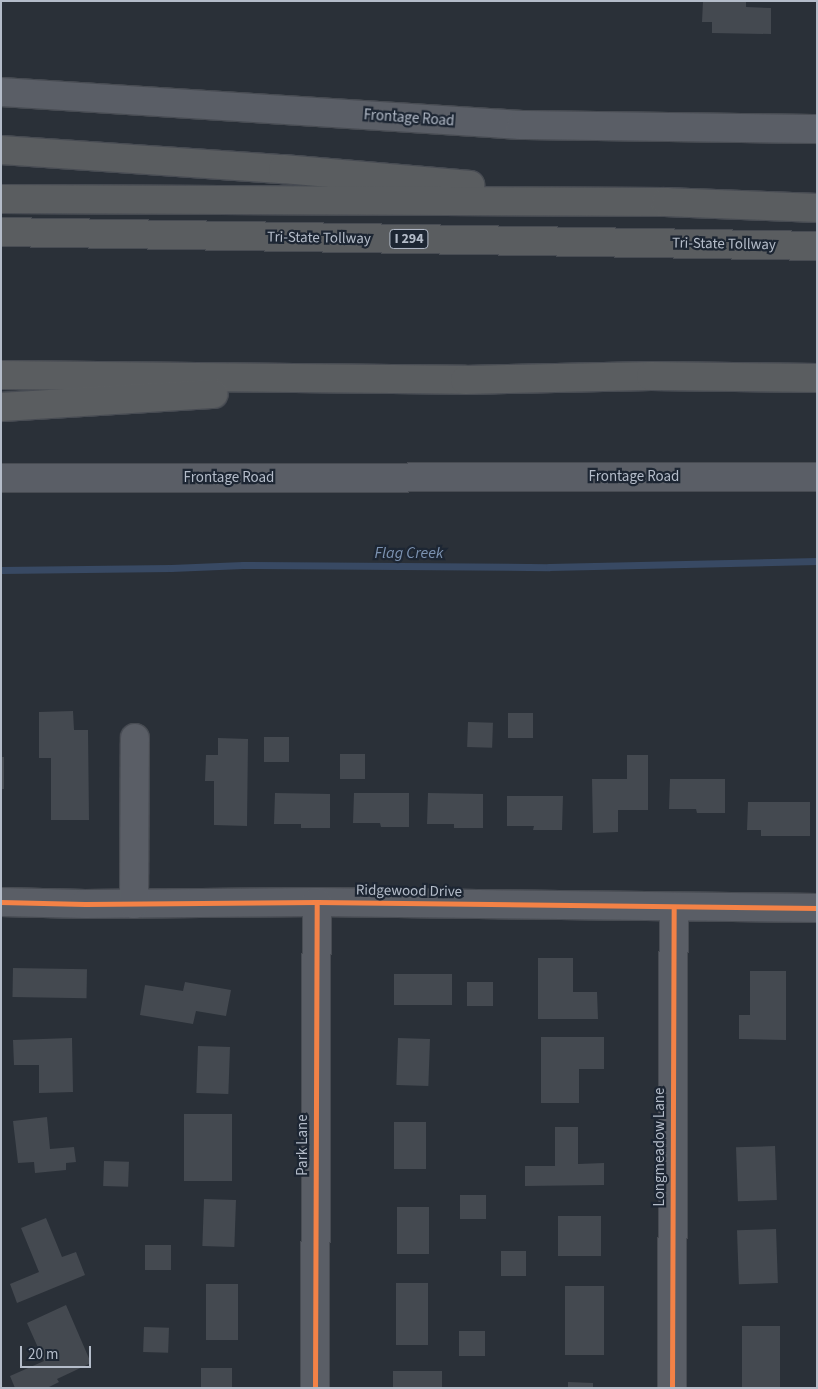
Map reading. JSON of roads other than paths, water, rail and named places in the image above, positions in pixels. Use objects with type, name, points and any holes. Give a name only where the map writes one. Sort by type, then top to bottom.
[{"type":"highway","points":[[1,150],[283,169],[666,202]]},
{"type":"highway","points":[[1,199],[666,202],[817,208]]},
{"type":"highway","name":"Tri-State Tollway","points":[[1,232],[817,246]]},
{"type":"highway","points":[[1,376],[465,380],[651,376],[817,378]]},
{"type":"highway","points":[[1,406],[465,380]]},
{"type":"street","name":"Frontage Road","points":[[1,92],[520,125],[817,129]]},
{"type":"street","name":"Frontage Road","points":[[1,478],[817,477]]},
{"type":"street","points":[[134,904],[135,738]]},
{"type":"street","name":"Ridgewood Drive","points":[[1,902],[134,904],[317,902],[817,908]]},
{"type":"street","name":"Park Lane","points":[[315,1388],[317,902]]},
{"type":"street","name":"Longmeadow Lane","points":[[672,1388],[674,906]]},
{"type":"waterway","name":"Flag Creek","points":[[1,570],[171,568],[243,565],[549,567],[817,561]]}]
